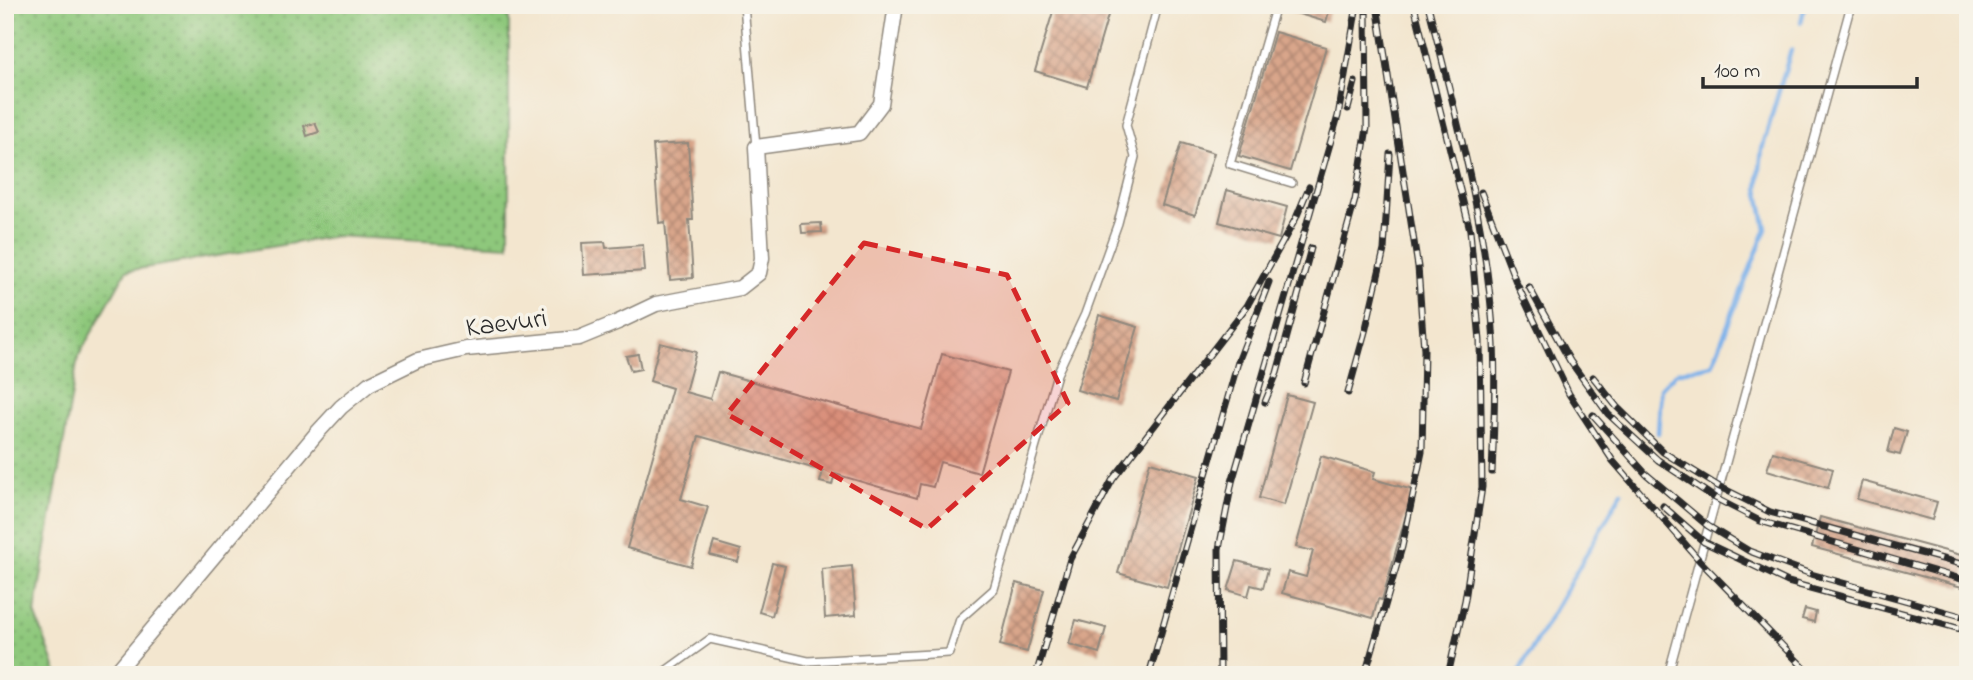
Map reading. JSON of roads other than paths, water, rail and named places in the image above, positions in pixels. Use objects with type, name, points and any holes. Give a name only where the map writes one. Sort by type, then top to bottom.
[{"type":"street","points":[[756,147],[859,133],[881,104],[896,5]]},
{"type":"street","name":"Kaevuri","points":[[114,675],[317,433],[341,407],[369,384],[418,360],[466,349],[579,338],[656,304],[740,288],[759,273],[762,258],[756,147]]},
{"type":"lane","name":"Kaevuri","points":[[744,5],[756,147]]},
{"type":"lane","points":[[663,675],[710,639],[808,661],[948,653],[960,619],[994,589],[1057,374],[1085,313],[1118,223],[1135,157],[1126,125],[1158,5]]},
{"type":"lane","points":[[1276,5],[1230,164],[1292,183]]},
{"type":"lane","points":[[1668,675],[1851,5]]},
{"type":"waterway","points":[[1801,22],[1805,5]]},
{"type":"waterway","points":[[1658,433],[1661,388],[1677,372],[1712,365],[1766,229],[1758,188],[1762,149],[1791,50]]},
{"type":"waterway","points":[[1517,675],[1622,492]]},
{"type":"railway","points":[[1220,675],[1219,549],[1232,482],[1338,116],[1357,5]]},
{"type":"railway","points":[[1304,383],[1355,200],[1367,128],[1366,5]]},
{"type":"railway","points":[[1365,675],[1402,547],[1422,452],[1424,350],[1418,267],[1377,5]]},
{"type":"railway","points":[[1414,5],[1470,230],[1480,341],[1482,487],[1465,600],[1448,675]]},
{"type":"railway","points":[[1428,5],[1469,173],[1491,301],[1495,360],[1492,472]]},
{"type":"railway","points":[[1348,109],[1355,82]]},
{"type":"railway","points":[[1348,393],[1384,250],[1390,154]]},
{"type":"railway","points":[[1036,675],[1070,559],[1113,479],[1247,306],[1296,218],[1309,187]]},
{"type":"railway","points":[[1481,192],[1516,282],[1569,394],[1613,461],[1699,560],[1811,675]]},
{"type":"railway","points":[[1265,402],[1277,373],[1311,248]]},
{"type":"railway","points":[[1149,675],[1238,362],[1269,282]]},
{"type":"railway","points":[[1529,287],[1570,361],[1608,414],[1658,460],[1715,498],[1760,521],[1968,581]]},
{"type":"railway","points":[[1593,377],[1617,407],[1663,452],[1718,486],[1770,512],[1968,566]]},
{"type":"railway","points":[[1593,415],[1646,474],[1708,526],[1749,551],[1811,574],[1968,618]]},
{"type":"railway","points":[[1663,506],[1704,542],[1788,582],[1968,631]]}]
